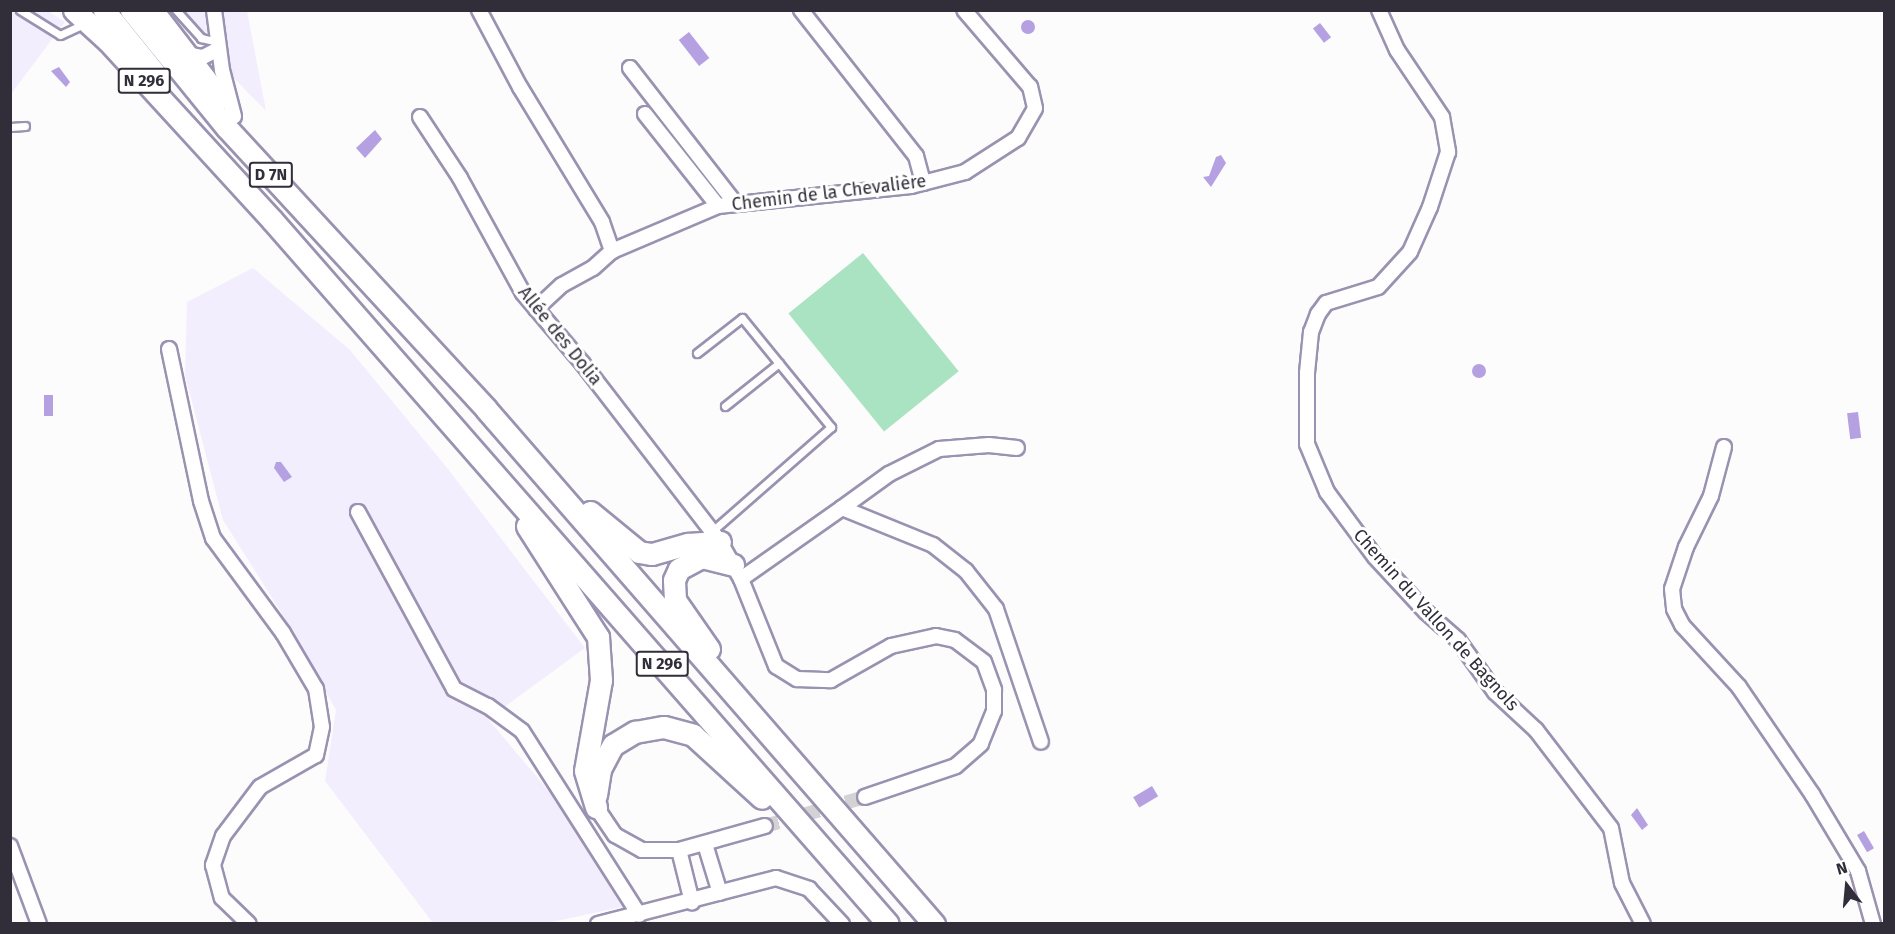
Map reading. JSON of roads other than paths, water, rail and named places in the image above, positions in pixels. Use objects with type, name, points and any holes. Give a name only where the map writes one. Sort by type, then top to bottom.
[{"type":"highway","name":"D 7N","points":[[104,10],[272,220]]},
{"type":"highway","name":"D 7N","points":[[131,10],[227,128],[316,222]]},
{"type":"highway","name":"N 296","points":[[152,10],[316,222],[486,409],[934,924]]},
{"type":"highway","name":"N 296","points":[[77,13],[108,41],[272,220],[465,437],[888,924]]},
{"type":"highway","points":[[486,409],[627,545],[652,554],[716,537]]},
{"type":"highway","points":[[465,437],[575,596],[598,637],[601,680],[585,771],[596,807]]},
{"type":"highway","points":[[737,572],[712,557],[690,561],[674,580],[675,600],[784,754]]},
{"type":"highway","name":"N 296","points":[[596,807],[600,769],[613,745],[624,737],[650,728],[679,729],[715,753],[858,891]]},
{"type":"street","points":[[214,10],[218,46],[234,116]]},
{"type":"street","points":[[479,10],[520,87],[602,222],[612,251]]},
{"type":"street","points":[[801,10],[916,156],[923,183]]},
{"type":"street","name":"Chemin de la Chevalière","points":[[536,309],[562,285],[593,268],[612,251],[718,206],[923,183],[965,172],[1018,138],[1035,108],[1030,87],[964,10]]},
{"type":"street","name":"Chemin du Vallon de Bagnols","points":[[1378,10],[1397,50],[1442,117],[1448,152],[1430,207],[1410,252],[1378,287],[1326,303],[1318,314],[1311,332],[1307,373],[1307,444],[1327,492],[1375,557],[1426,612],[1458,640],[1495,692],[1536,730],[1611,828],[1622,883],[1643,924]]},
{"type":"street","points":[[187,54],[203,57],[218,46]]},
{"type":"street","points":[[630,68],[735,203]]},
{"type":"street","points":[[645,114],[718,206]]},
{"type":"street","name":"Allée des Dolia","points":[[420,117],[460,178],[523,292],[716,537],[737,572],[770,657],[776,666],[796,679],[831,680],[891,646],[918,637],[955,640],[984,662],[994,690],[994,711],[981,744],[956,766],[865,797]]},
{"type":"street","points":[[169,349],[201,501],[213,538],[283,633],[316,689],[322,727],[316,755],[260,788],[223,836],[213,865],[222,898],[249,924]]},
{"type":"street","points":[[737,572],[842,508],[889,474],[939,449],[989,445],[1017,448]]},
{"type":"street","points":[[1724,447],[1711,496],[1686,547],[1672,589],[1674,609],[1682,625],[1739,687],[1812,794],[1858,871],[1873,924]]},
{"type":"street","points":[[842,508],[933,545],[949,555],[980,586],[1006,633],[1041,742]]},
{"type":"street","points":[[358,512],[454,689],[488,706],[522,730],[639,915]]},
{"type":"street","points":[[596,807],[606,825],[627,844],[642,850],[679,850],[765,826]]},
{"type":"street","points":[[705,844],[720,893]]},
{"type":"street","points":[[10,846],[39,924]]},
{"type":"street","points":[[679,850],[692,902]]},
{"type":"street","points":[[598,924],[692,902],[764,880],[787,879],[810,889],[842,924]]},
{"type":"lane","points":[[20,10],[60,35],[77,27],[77,13]]},
{"type":"lane","points":[[176,10],[201,38],[218,46]]},
{"type":"lane","points":[[10,127],[25,126]]},
{"type":"lane","points":[[697,353],[742,318],[831,428],[716,537]]},
{"type":"lane","points":[[725,406],[779,363]]},
{"type":"tunnel","points":[[765,826],[865,797]]}]
